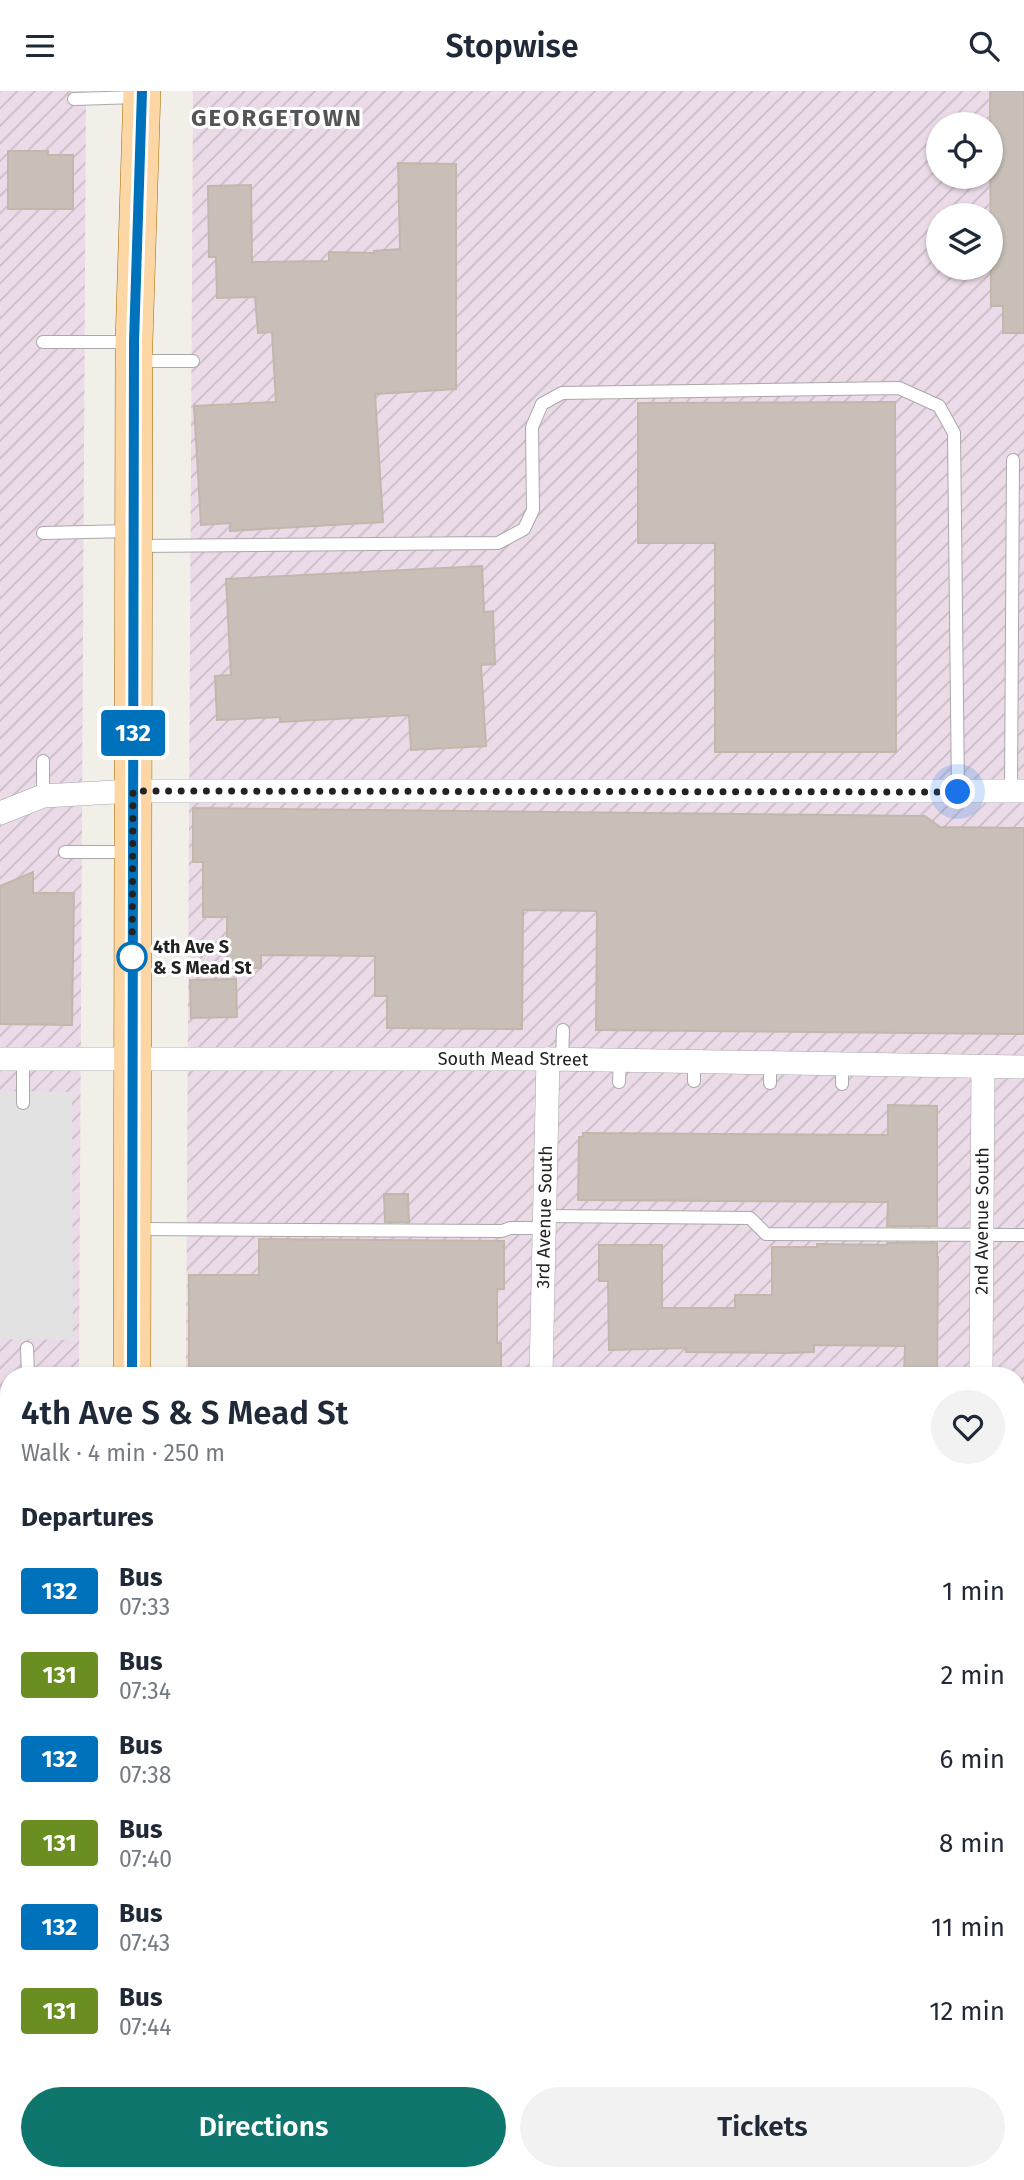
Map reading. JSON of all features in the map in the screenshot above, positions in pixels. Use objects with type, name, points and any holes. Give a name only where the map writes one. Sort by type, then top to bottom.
[{"type":"main road","points":[[132,1367],[134,352],[142,94]]},
{"type":"street","points":[[0,813],[43,796],[133,791],[1018,791]]},
{"type":"street","name":"South Mead Street","points":[[11,1059],[555,1059],[620,1071],[842,1074],[983,1066],[1024,1067]]},
{"type":"street","name":"3rd Avenue South","points":[[541,1367],[545,1222],[555,1059]]},
{"type":"street","name":"2nd Avenue South","points":[[981,1367],[983,1066]]},
{"type":"lane","points":[[74,99],[142,94]]},
{"type":"lane","points":[[43,342],[193,361]]},
{"type":"lane","points":[[43,533],[134,539],[498,543],[524,529],[533,510],[532,427],[542,404],[562,393],[899,388],[939,406],[954,433],[958,792]]},
{"type":"lane","points":[[1013,460],[1018,791]]},
{"type":"lane","points":[[43,761],[43,796]]},
{"type":"lane","points":[[65,852],[132,852]]},
{"type":"lane","points":[[555,1059],[563,1030]]},
{"type":"lane","points":[[11,1059],[23,1103]]},
{"type":"lane","points":[[132,1229],[502,1231],[545,1222],[750,1218],[766,1234],[1024,1235]]},
{"type":"lane","points":[[27,1349],[28,1367]]},
{"type":"shaded area","points":[[0,91],[86,91],[79,1367],[0,1367]]},
{"type":"shaded area","points":[[193,91],[1024,91],[1024,1367],[186,1367]]},
{"type":"shaded area","points":[[0,1091],[72,1092],[73,1340],[0,1339]]},
{"type":"building","points":[[990,91],[1024,91],[1024,333],[1003,333],[1003,306],[991,306],[991,280],[1003,280],[1003,203],[991,203],[990,189],[1003,189],[1003,112],[990,112]]},
{"type":"building","points":[[8,151],[48,151],[48,155],[73,155],[73,209],[8,209]]},
{"type":"building","points":[[398,163],[456,164],[456,389],[375,394],[383,522],[230,531],[230,523],[201,525],[194,406],[276,402],[272,332],[258,333],[255,297],[217,298],[216,257],[209,257],[208,186],[251,185],[252,262],[329,261],[329,252],[374,253],[400,249]]},
{"type":"building","points":[[895,402],[896,752],[715,752],[715,543],[638,543],[638,403]]},
{"type":"building","points":[[482,566],[484,612],[493,611],[495,664],[481,665],[486,746],[411,750],[409,715],[280,722],[280,717],[217,720],[215,676],[231,675],[226,579]]},
{"type":"building","points":[[193,808],[925,816],[940,827],[1024,828],[1024,1034],[596,1030],[597,911],[523,910],[522,1029],[387,1028],[387,996],[375,996],[375,956],[261,955],[261,968],[227,968],[227,917],[203,917],[203,862],[193,862]]},
{"type":"building","points":[[33,872],[33,893],[74,893],[72,1025],[0,1024],[0,886]]},
{"type":"building","points":[[236,979],[237,1017],[191,1018],[190,980]]},
{"type":"building","points":[[888,1105],[937,1106],[937,1226],[887,1226],[888,1202],[578,1200],[579,1137],[583,1137],[583,1133],[888,1135]]},
{"type":"building","points":[[384,1194],[408,1194],[409,1222],[385,1222]]},
{"type":"building","points":[[259,1239],[504,1241],[504,1289],[497,1289],[497,1343],[501,1343],[501,1367],[189,1367],[189,1275],[259,1275]]},
{"type":"building","points":[[937,1243],[937,1367],[904,1367],[905,1346],[814,1345],[814,1352],[786,1353],[686,1352],[686,1348],[609,1350],[608,1281],[599,1281],[599,1245],[662,1245],[662,1308],[735,1308],[735,1295],[772,1295],[772,1247],[817,1247],[817,1244]]},
{"type":"bus line","name":"132","points":[[132,1367],[134,342],[142,91]]},
{"type":"place","name":"4th Ave S & S Mead St","points":[[132,957]]},
{"type":"district","name":"GEORGETOWN","points":[[277,118]]},
{"type":"route","points":[[132,957],[133,791],[958,792]]}]
